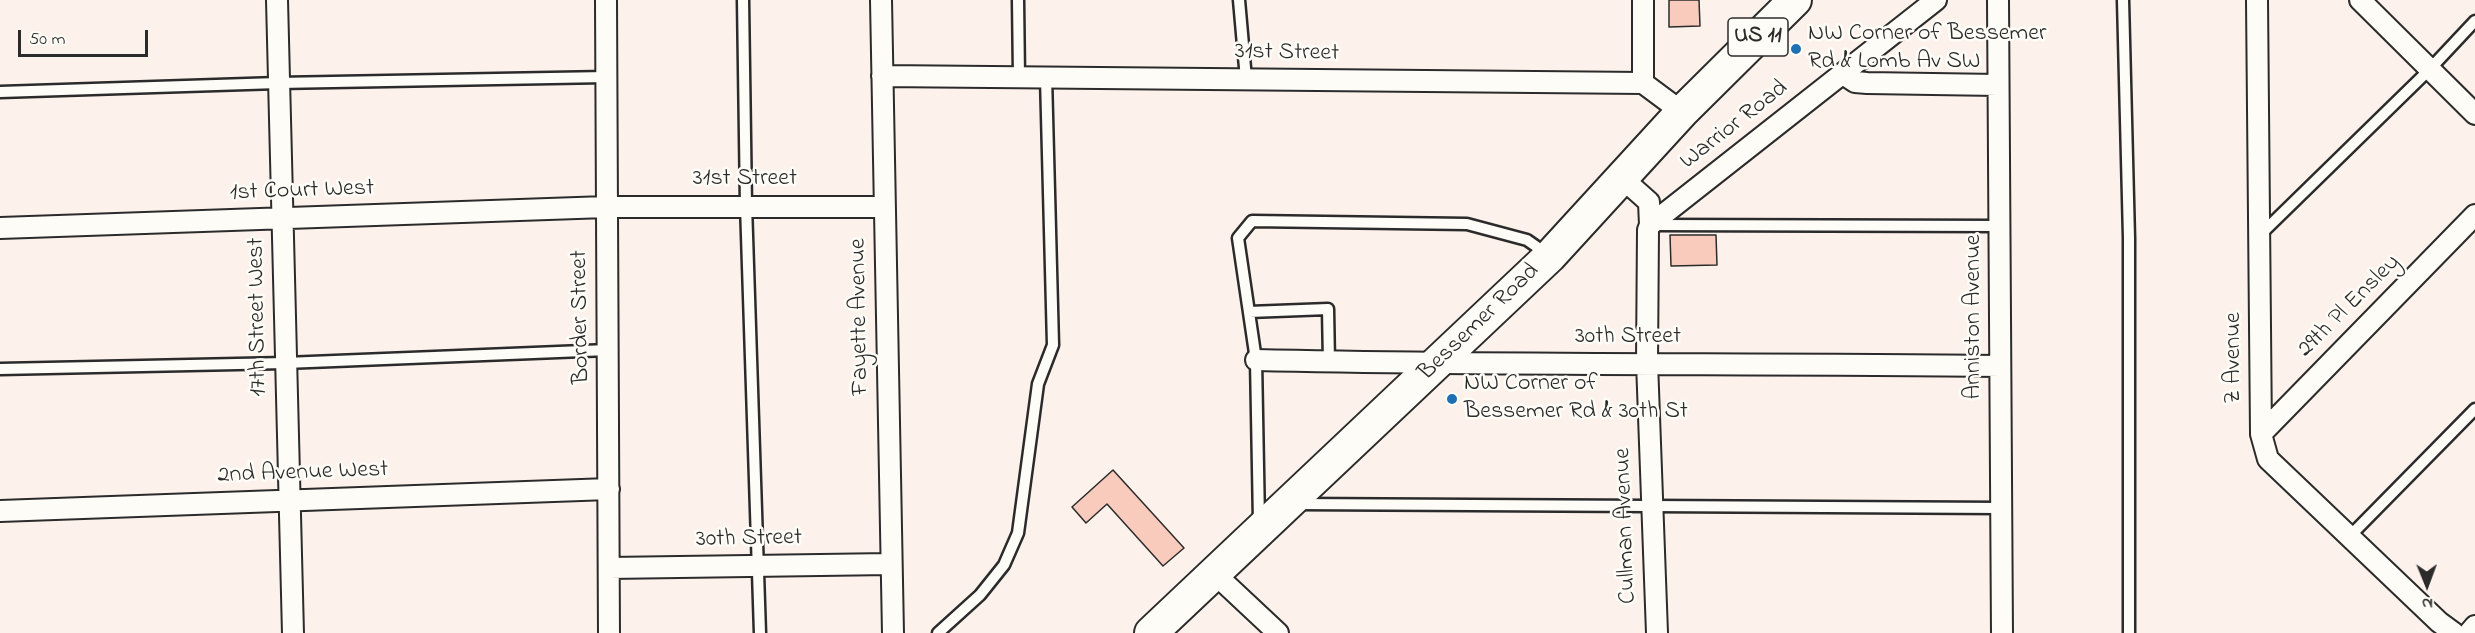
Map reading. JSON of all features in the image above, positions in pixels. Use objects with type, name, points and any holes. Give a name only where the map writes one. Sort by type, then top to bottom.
[{"type":"main road","name":"Bessemer Road","points":[[1151,633],[1550,256],[1682,112],[1795,0]]},
{"type":"street","name":"17th Street West","points":[[277,0],[293,633]]},
{"type":"street","name":"Border Street","points":[[606,0],[609,633]]},
{"type":"street","name":"Fayette Avenue","points":[[881,0],[893,633]]},
{"type":"street","points":[[1643,0],[1643,84],[1682,112]]},
{"type":"street","name":"Warrior Road","points":[[1650,225],[1936,0]]},
{"type":"street","name":"Anniston Avenue","points":[[1998,0],[2002,633]]},
{"type":"street","name":"Z Avenue","points":[[2257,0],[2260,434],[2268,459],[2454,633]]},
{"type":"street","points":[[2360,0],[2475,114]]},
{"type":"street","points":[[1843,74],[1855,82],[1867,83],[1998,85]]},
{"type":"street","name":"31st Street","points":[[882,76],[1643,84]]},
{"type":"street","name":"Cullman Avenue","points":[[1622,178],[1649,202],[1647,363],[1657,633]]},
{"type":"street","name":"31st Street","points":[[606,207],[746,205],[884,207]]},
{"type":"street","name":"1st Court West","points":[[0,228],[606,207]]},
{"type":"street","name":"29th Pl Ensley","points":[[2260,434],[2475,215]]},
{"type":"street","name":"30th Street","points":[[1256,360],[1437,364],[2000,366]]},
{"type":"street","name":"2nd Avenue West","points":[[0,511],[609,489]]},
{"type":"street","name":"30th Street","points":[[609,568],[890,564]]},
{"type":"street","points":[[1215,574],[1278,633]]},
{"type":"street","points":[[2469,633],[2475,626]]},
{"type":"lane","points":[[743,0],[746,205],[760,633]]},
{"type":"lane","points":[[1018,0],[1019,76]]},
{"type":"lane","points":[[1239,0],[1246,79]]},
{"type":"lane","points":[[2123,0],[2129,238],[2129,633]]},
{"type":"lane","points":[[2260,235],[2429,70],[2475,21]]},
{"type":"lane","points":[[0,92],[278,83],[606,77]]},
{"type":"lane","points":[[938,633],[980,595],[1004,565],[1018,533],[1038,384],[1053,345],[1046,77]]},
{"type":"lane","points":[[1260,530],[1256,360],[1238,238],[1252,221],[1467,224],[1527,240],[1550,256]]},
{"type":"lane","points":[[1650,225],[2000,226]]},
{"type":"lane","points":[[1249,312],[1328,309],[1329,362]]},
{"type":"lane","points":[[0,369],[285,363],[608,350]]},
{"type":"lane","points":[[2349,537],[2475,409]]},
{"type":"lane","points":[[1287,504],[2002,508]]},
{"type":"building","points":[[1669,0],[1699,0],[1700,26],[1669,27]]},
{"type":"building","points":[[1670,235],[1716,235],[1717,265],[1671,266]]},
{"type":"building","points":[[1113,470],[1184,548],[1163,566],[1107,504],[1086,523],[1072,507]]},
{"type":"place","name":"NW Corner of Bessemer Rd & Lomb Av SW","points":[[1796,49]]},
{"type":"place","name":"NW Corner of Bessemer Rd & 30th St","points":[[1452,399]]}]
